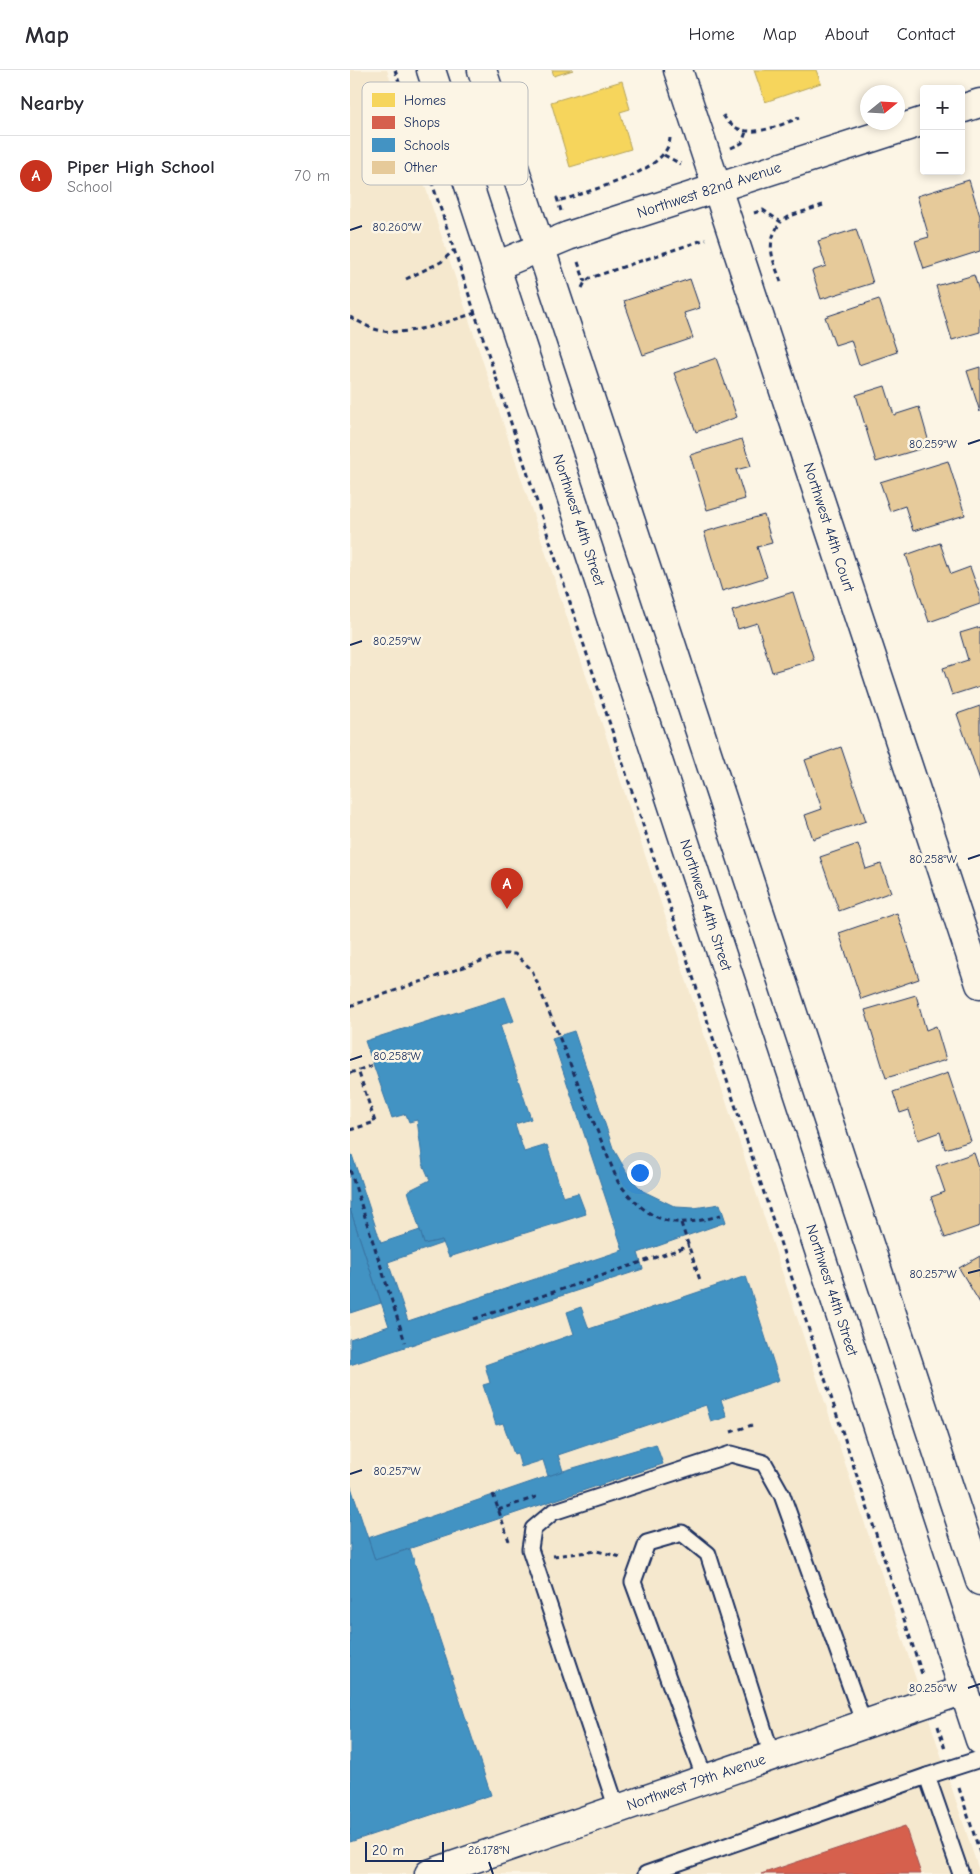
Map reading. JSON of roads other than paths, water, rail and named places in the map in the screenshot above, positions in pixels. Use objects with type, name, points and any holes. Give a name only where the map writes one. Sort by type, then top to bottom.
[{"type":"street","name":"Northwest 44th Street","points":[[431,70],[435,82]]},
{"type":"street","points":[[482,70],[486,82]]},
{"type":"street","name":"Northwest 44th Court","points":[[678,70],[980,984]]},
{"type":"street","points":[[965,108],[980,102]]},
{"type":"street","name":"Northwest 82nd Avenue","points":[[496,266],[568,236],[920,122]]},
{"type":"street","name":"Northwest 44th Street","points":[[469,185],[980,1740]]},
{"type":"street","points":[[520,185],[980,1581]]},
{"type":"street","name":"Northwest 79th Avenue","points":[[429,1874],[964,1690]]},
{"type":"lane","points":[[617,1809],[530,1549],[533,1529],[553,1512],[731,1454],[764,1463],[782,1496],[864,1724]]},
{"type":"lane","points":[[705,1779],[633,1582],[647,1543],[682,1533],[708,1554],[772,1756]]},
{"type":"lane","points":[[646,1874],[980,1759]]},
{"type":"lane","points":[[927,1776],[961,1874]]},
{"type":"place","name":"Piper High School","points":[[507,909]]}]
